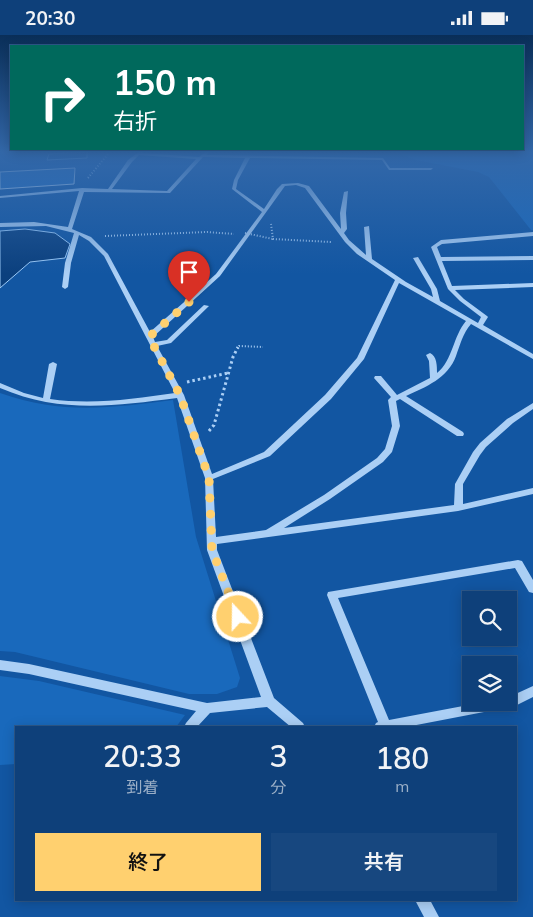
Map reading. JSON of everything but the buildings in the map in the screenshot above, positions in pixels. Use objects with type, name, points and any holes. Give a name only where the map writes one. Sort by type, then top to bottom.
[{"type":"street","points":[[0,197],[48,192]]},
{"type":"street","points":[[65,287],[79,192]]},
{"type":"street","points":[[238,192],[265,212]]},
{"type":"street","points":[[151,340],[218,275],[278,192]]},
{"type":"street","points":[[311,192],[341,233],[359,253],[398,279],[533,357]]},
{"type":"street","points":[[341,233],[344,229],[343,213],[346,192]]},
{"type":"street","points":[[0,225],[32,223],[73,232],[89,238],[106,255],[180,395],[209,478],[212,550],[270,701],[298,726]]},
{"type":"street","points":[[367,227],[369,260]]},
{"type":"street","points":[[480,326],[485,317],[462,300],[450,288],[434,247],[441,242],[533,234]]},
{"type":"street","points":[[416,258],[434,289],[437,301]]},
{"type":"street","points":[[439,259],[533,258]]},
{"type":"street","points":[[209,478],[267,454],[328,397],[360,359],[398,279]]},
{"type":"street","points":[[450,288],[533,285]]},
{"type":"street","points":[[151,340],[169,342],[206,306]]},
{"type":"street","points":[[268,533],[327,497],[380,460],[388,450],[396,426],[392,400],[434,378],[448,367],[464,327],[470,321]]},
{"type":"street","points":[[430,355],[434,361],[434,378]]},
{"type":"street","points":[[46,400],[53,364]]},
{"type":"street","points":[[378,378],[398,397],[460,434]]},
{"type":"street","points":[[0,385],[16,394],[88,405],[106,405],[180,395]]},
{"type":"street","points":[[458,508],[459,484],[476,454],[483,445],[510,421],[533,405]]},
{"type":"street","points":[[212,541],[458,508],[533,491]]},
{"type":"street","points":[[383,726],[332,595],[518,564],[533,589]]},
{"type":"street","points":[[0,665],[29,669],[207,708],[270,701]]},
{"type":"street","points":[[388,726],[515,701],[533,691]]},
{"type":"street","points":[[191,726],[207,708]]},
{"type":"street","points":[[423,901],[432,917]]},
{"type":"path","points":[[268,221],[271,221],[273,239]]},
{"type":"path","points":[[103,236],[208,232],[242,235]]},
{"type":"path","points":[[245,233],[273,239],[333,242]]},
{"type":"path","points":[[209,431],[214,425],[233,357],[239,347],[263,347]]},
{"type":"path","points":[[182,383],[228,373]]},
{"type":"shaded area","points":[[501,192],[533,192],[533,230],[531,230]]},
{"type":"shaded area","points":[[25,229],[55,233],[70,244],[65,258],[30,262],[0,288],[0,231]]},
{"type":"shaded area","points":[[0,393],[45,404],[86,408],[173,400],[196,537],[240,678],[237,687],[217,694],[189,694],[15,652],[0,651]]},
{"type":"shaded area","points":[[0,676],[39,681],[185,715],[177,726],[15,726],[15,764],[0,765]]},
{"type":"route","points":[[189,302],[149,337],[180,395],[209,478],[212,550],[238,617]]}]
